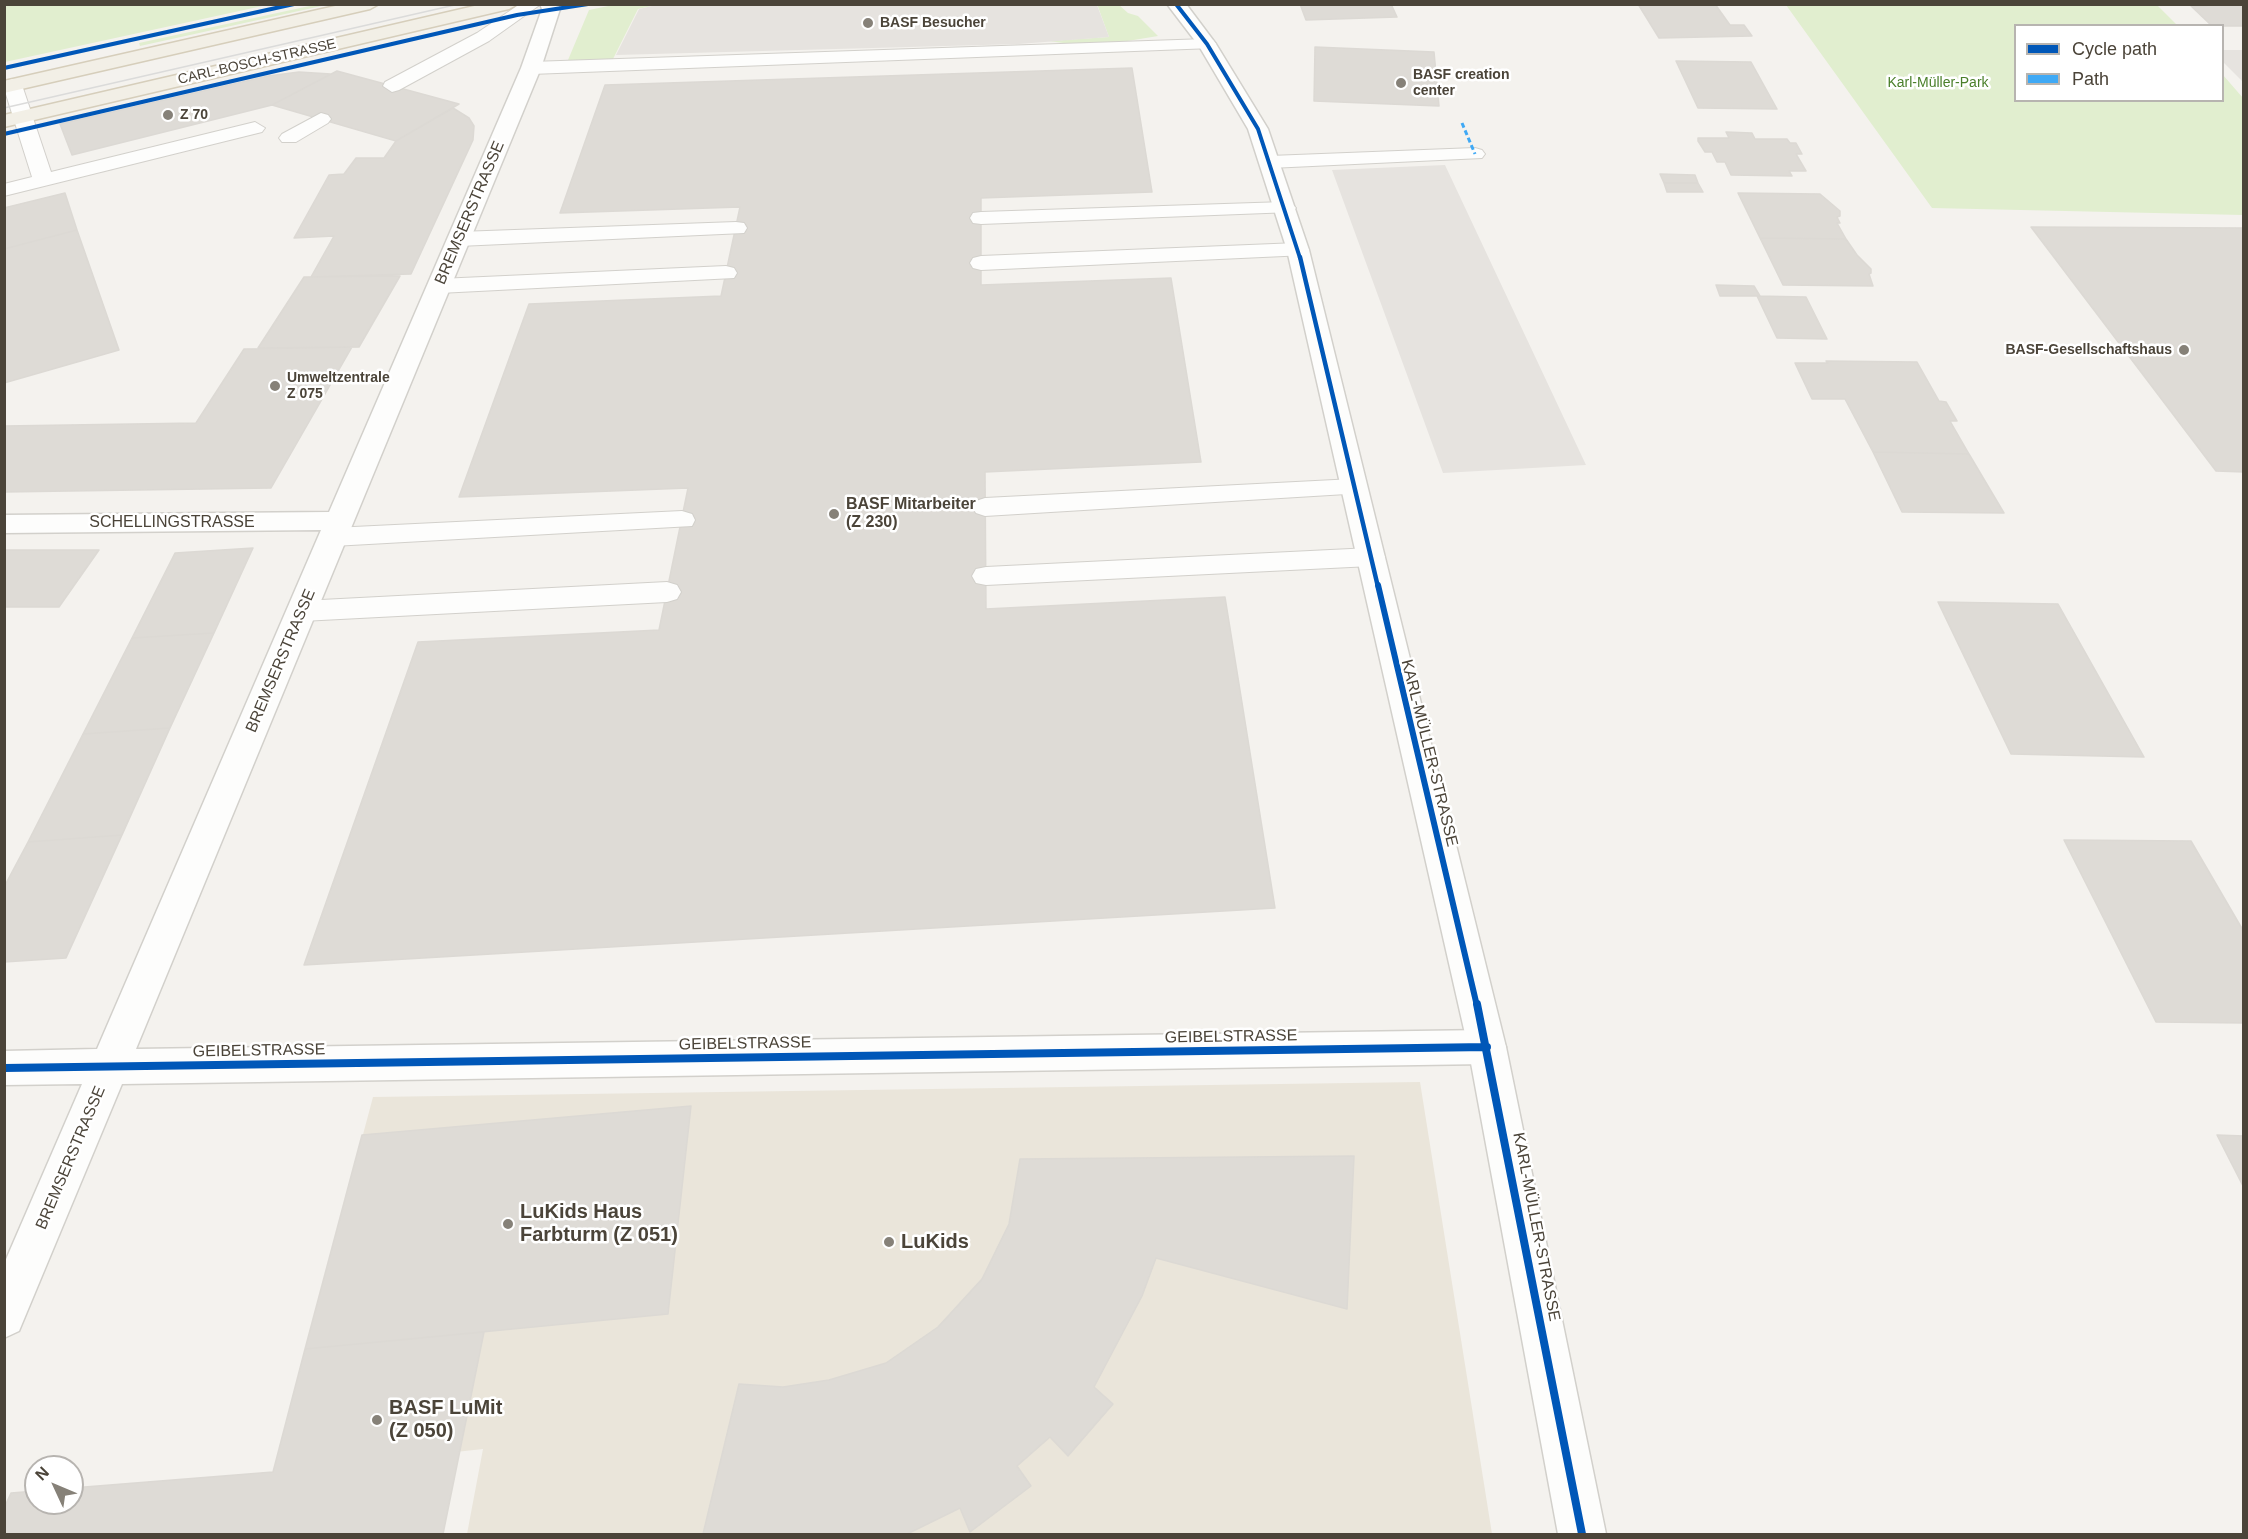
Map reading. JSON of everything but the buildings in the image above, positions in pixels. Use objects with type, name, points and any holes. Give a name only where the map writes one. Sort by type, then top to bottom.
[{"type":"main road","name":"CARL-BOSCH-STRASSE","points":[[9,86],[370,4]]},
{"type":"main road","name":"CARL-BOSCH-STRASSE","points":[[14,118],[509,4]]},
{"type":"street","name":"BREMSERSTRASSE","points":[[4,1316],[531,68],[551,9],[549,4]]},
{"type":"street","name":"KARL-MÜLLER-STRASSE","points":[[1176,4],[1207,45],[1258,129],[1298,250],[1371,557],[1382,615],[1486,1047],[1582,1534]]},
{"type":"street","name":"SCHELLINGSTRASSE","points":[[4,524],[337,529]]},
{"type":"street","name":"GEIBELSTRASSE","points":[[4,1068],[1486,1047]]},
{"type":"lane","points":[[392,86],[483,37],[533,4]]},
{"type":"lane","points":[[531,68],[1207,45]]},
{"type":"lane","points":[[9,86],[14,118],[44,181]]},
{"type":"lane","points":[[289,138],[321,119]]},
{"type":"lane","points":[[4,190],[255,128]]},
{"type":"lane","points":[[1270,162],[1475,154]]},
{"type":"lane","points":[[981,218],[1285,208]]},
{"type":"lane","points":[[439,286],[629,255],[736,228]]},
{"type":"lane","points":[[459,239],[629,255],[726,273]]},
{"type":"lane","points":[[981,263],[1298,250]]},
{"type":"lane","points":[[985,507],[1354,488]]},
{"type":"lane","points":[[337,529],[681,520]]},
{"type":"lane","points":[[986,576],[1371,557]]},
{"type":"lane","points":[[302,611],[667,592]]},
{"type":"shaded area","name":"BASF Besucher","points":[[656,5],[1097,5],[1109,37],[1019,44],[616,55],[639,9]]},
{"type":"shaded area","points":[[2224,50],[2243,50],[2243,82],[2224,63]]},
{"type":"shaded area","points":[[1445,165],[1586,465],[1443,473],[1332,170]]},
{"type":"shaded area","name":"LuKids","points":[[1420,1082],[1492,1534],[467,1534],[483,1449],[273,1472],[373,1097]]},
{"type":"green space","points":[[5,4],[267,4],[267,5],[5,62]]},
{"type":"green space","points":[[1097,4],[1119,5],[1128,13],[1138,16],[1158,36],[1091,47],[1049,41],[1109,37]]},
{"type":"green space","points":[[314,5],[326,5],[140,46],[139,43]]},
{"type":"green space","points":[[613,5],[656,5],[638,9],[611,63],[568,60],[589,10]]},
{"type":"green space","name":"Karl-Müller-Park","points":[[1786,5],[2157,5],[2176,24],[2014,24],[2014,102],[2224,102],[2224,76],[2243,98],[2243,215],[1932,208]]},
{"type":"tram line","points":[[4,108],[459,4]]},
{"type":"marked path","points":[[1462,123],[1475,154]]},
{"type":"cycle path","points":[[4,68],[294,4]]},
{"type":"cycle path","points":[[4,134],[517,15],[588,4]]},
{"type":"cycle path","points":[[1176,4],[1207,44],[1258,129],[1298,250],[1487,1047],[1582,1534]]},
{"type":"cycle path","points":[[4,1068],[1487,1047]]},
{"type":"place","name":"BASF Besucher","points":[[868,23]]},
{"type":"place","name":"BASF creation center","points":[[1401,83]]},
{"type":"place","name":"Z 70","points":[[168,115]]},
{"type":"place","name":"BASF-Gesellschaftshaus","points":[[2184,350]]},
{"type":"place","name":"Umweltzentrale Z 075","points":[[275,386]]},
{"type":"place","name":"BASF Mitarbeiter (Z 230)","points":[[834,514]]},
{"type":"place","name":"LuKids Haus Farbturm (Z 051)","points":[[508,1224]]},
{"type":"place","name":"LuKids","points":[[889,1242]]},
{"type":"place","name":"BASF LuMit (Z 050)","points":[[377,1420]]}]
